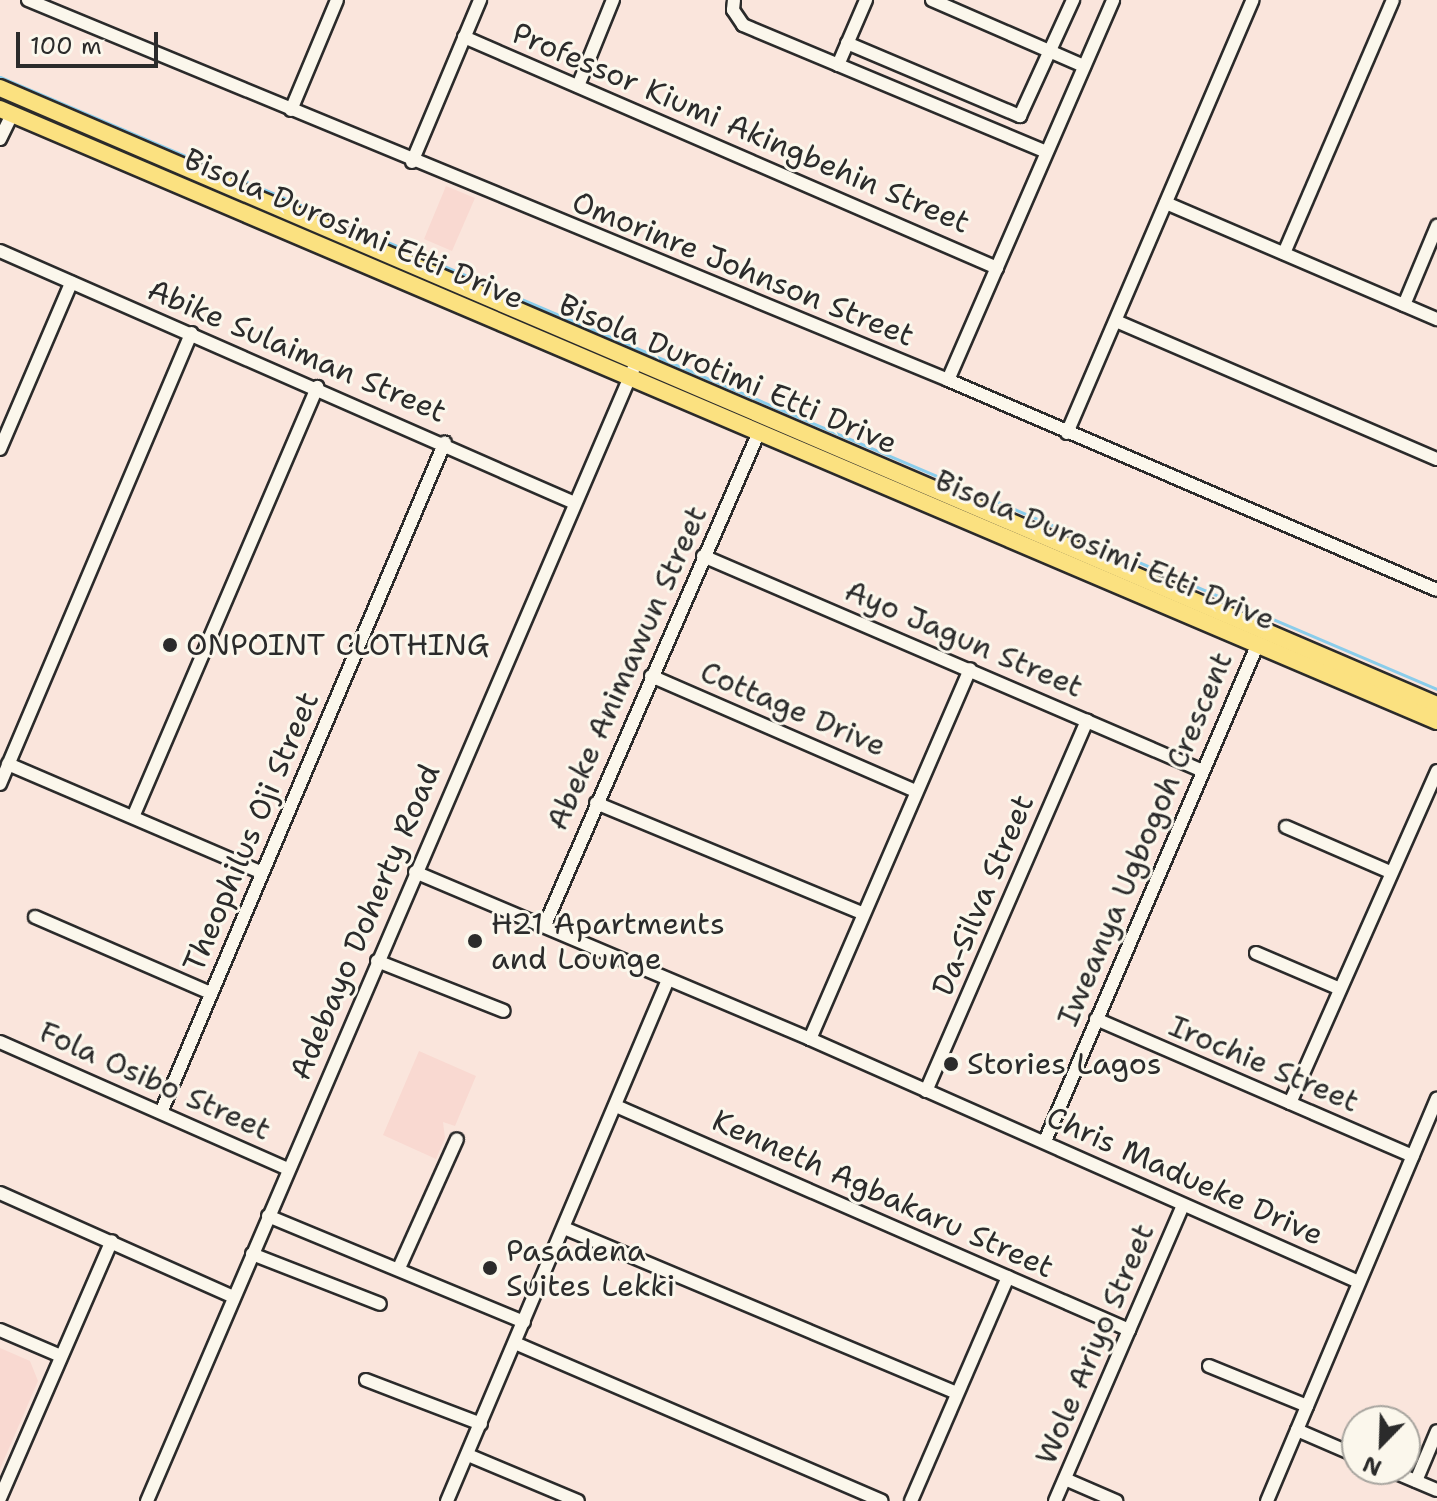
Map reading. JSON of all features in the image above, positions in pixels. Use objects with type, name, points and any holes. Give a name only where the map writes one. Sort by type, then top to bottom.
[{"type":"main road","name":"Bisola Durotimi Etti Drive","points":[[0,88],[633,372],[1437,705]]},
{"type":"main road","name":"Bisola Durosimi Etti Drive","points":[[6,111],[633,372],[759,432],[1437,721]]},
{"type":"street","name":"Omorinre Johnson Street","points":[[28,0],[412,162],[948,380],[1437,590]]},
{"type":"street","points":[[291,110],[337,0]]},
{"type":"street","points":[[412,162],[480,0]]},
{"type":"street","points":[[578,86],[613,0]]},
{"type":"street","points":[[734,0],[733,10],[743,25],[1047,152]]},
{"type":"street","points":[[838,65],[866,0]]},
{"type":"street","points":[[932,0],[1084,66]]},
{"type":"street","points":[[847,43],[1020,116],[1073,0]]},
{"type":"street","points":[[948,380],[1113,0]]},
{"type":"street","points":[[1067,433],[1253,0]]},
{"type":"street","points":[[1284,253],[1393,0]]},
{"type":"street","name":"Professor Kiumi Akingbehin Street","points":[[464,37],[997,268]]},
{"type":"street","points":[[0,139],[6,111]]},
{"type":"street","points":[[1166,203],[1437,319]]},
{"type":"street","points":[[1404,305],[1437,226]]},
{"type":"street","name":"Abike Sulaiman Street","points":[[0,251],[445,442],[572,502]]},
{"type":"street","points":[[0,449],[71,283]]},
{"type":"street","points":[[1116,321],[1437,459]]},
{"type":"street","points":[[0,784],[191,333]]},
{"type":"street","name":"Adebayo Doherty Road","points":[[147,1501],[572,502],[633,372]]},
{"type":"street","points":[[133,817],[317,387]]},
{"type":"street","name":"Abeke Animawun Street","points":[[545,925],[759,432]]},
{"type":"street","name":"Theophilus Oji Street","points":[[162,1110],[445,442]]},
{"type":"street","name":"Ayo Jagun Street","points":[[703,556],[1203,771]]},
{"type":"street","name":"Iweanya Ugbogoh Crescent","points":[[1045,1141],[1257,646]]},
{"type":"street","points":[[810,1039],[861,913],[970,669]]},
{"type":"street","name":"Cottage Drive","points":[[651,676],[916,791]]},
{"type":"street","name":"Da-Silva Street","points":[[926,1091],[1087,720]]},
{"type":"street","points":[[8,764],[262,873]]},
{"type":"street","points":[[1290,1103],[1338,988],[1437,771]]},
{"type":"street","points":[[596,803],[861,913]]},
{"type":"street","points":[[1286,827],[1390,872]]},
{"type":"street","name":"Chris Madueke Drive","points":[[415,872],[1045,1141],[1182,1207],[1359,1282]]},
{"type":"street","points":[[35,917],[211,993]]},
{"type":"street","points":[[1256,953],[1338,988]]},
{"type":"street","points":[[377,961],[504,1011]]},
{"type":"street","points":[[447,1501],[667,982]]},
{"type":"street","name":"Irochie Street","points":[[1096,1019],[1413,1156]]},
{"type":"street","name":"Fola Osibo Street","points":[[0,1042],[162,1110],[288,1169]]},
{"type":"street","points":[[1267,1501],[1437,1098]]},
{"type":"street","name":"Kenneth Agbakaru Street","points":[[616,1106],[1129,1330]]},
{"type":"street","points":[[399,1268],[457,1139]]},
{"type":"street","points":[[0,1193],[234,1297]]},
{"type":"street","name":"Wole Ariyo Street","points":[[1055,1501],[1182,1207]]},
{"type":"street","points":[[268,1216],[524,1322]]},
{"type":"street","points":[[564,1228],[957,1393]]},
{"type":"street","points":[[0,1498],[112,1241]]},
{"type":"street","points":[[252,1254],[380,1304]]},
{"type":"street","points":[[911,1501],[1008,1277]]},
{"type":"street","points":[[0,1330],[61,1356]]},
{"type":"street","points":[[515,1343],[881,1501]]},
{"type":"street","points":[[1209,1366],[1307,1406]]},
{"type":"street","points":[[366,1380],[481,1424]]},
{"type":"street","points":[[1297,1430],[1341,1449]]},
{"type":"street","points":[[1421,1469],[1437,1431]]},
{"type":"street","points":[[468,1455],[578,1501]]},
{"type":"street","points":[[1065,1479],[1116,1501]]},
{"type":"shaded area","points":[[446,186],[475,198],[452,251],[424,239]]},
{"type":"shaded area","points":[[419,1051],[476,1076],[455,1126],[443,1122],[445,1138],[436,1159],[383,1135]]},
{"type":"shaded area","points":[[0,1348],[30,1361],[38,1381],[0,1469]]},
{"type":"waterway","points":[[0,77],[1437,689]]},
{"type":"place","name":"ONPOINT CLOTHING","points":[[170,645]]},
{"type":"place","name":"H21 Apartments and Lounge","points":[[475,941]]},
{"type":"place","name":"Stories Lagos","points":[[951,1064]]},
{"type":"place","name":"Pasadena Suites Lekki","points":[[490,1268]]}]
